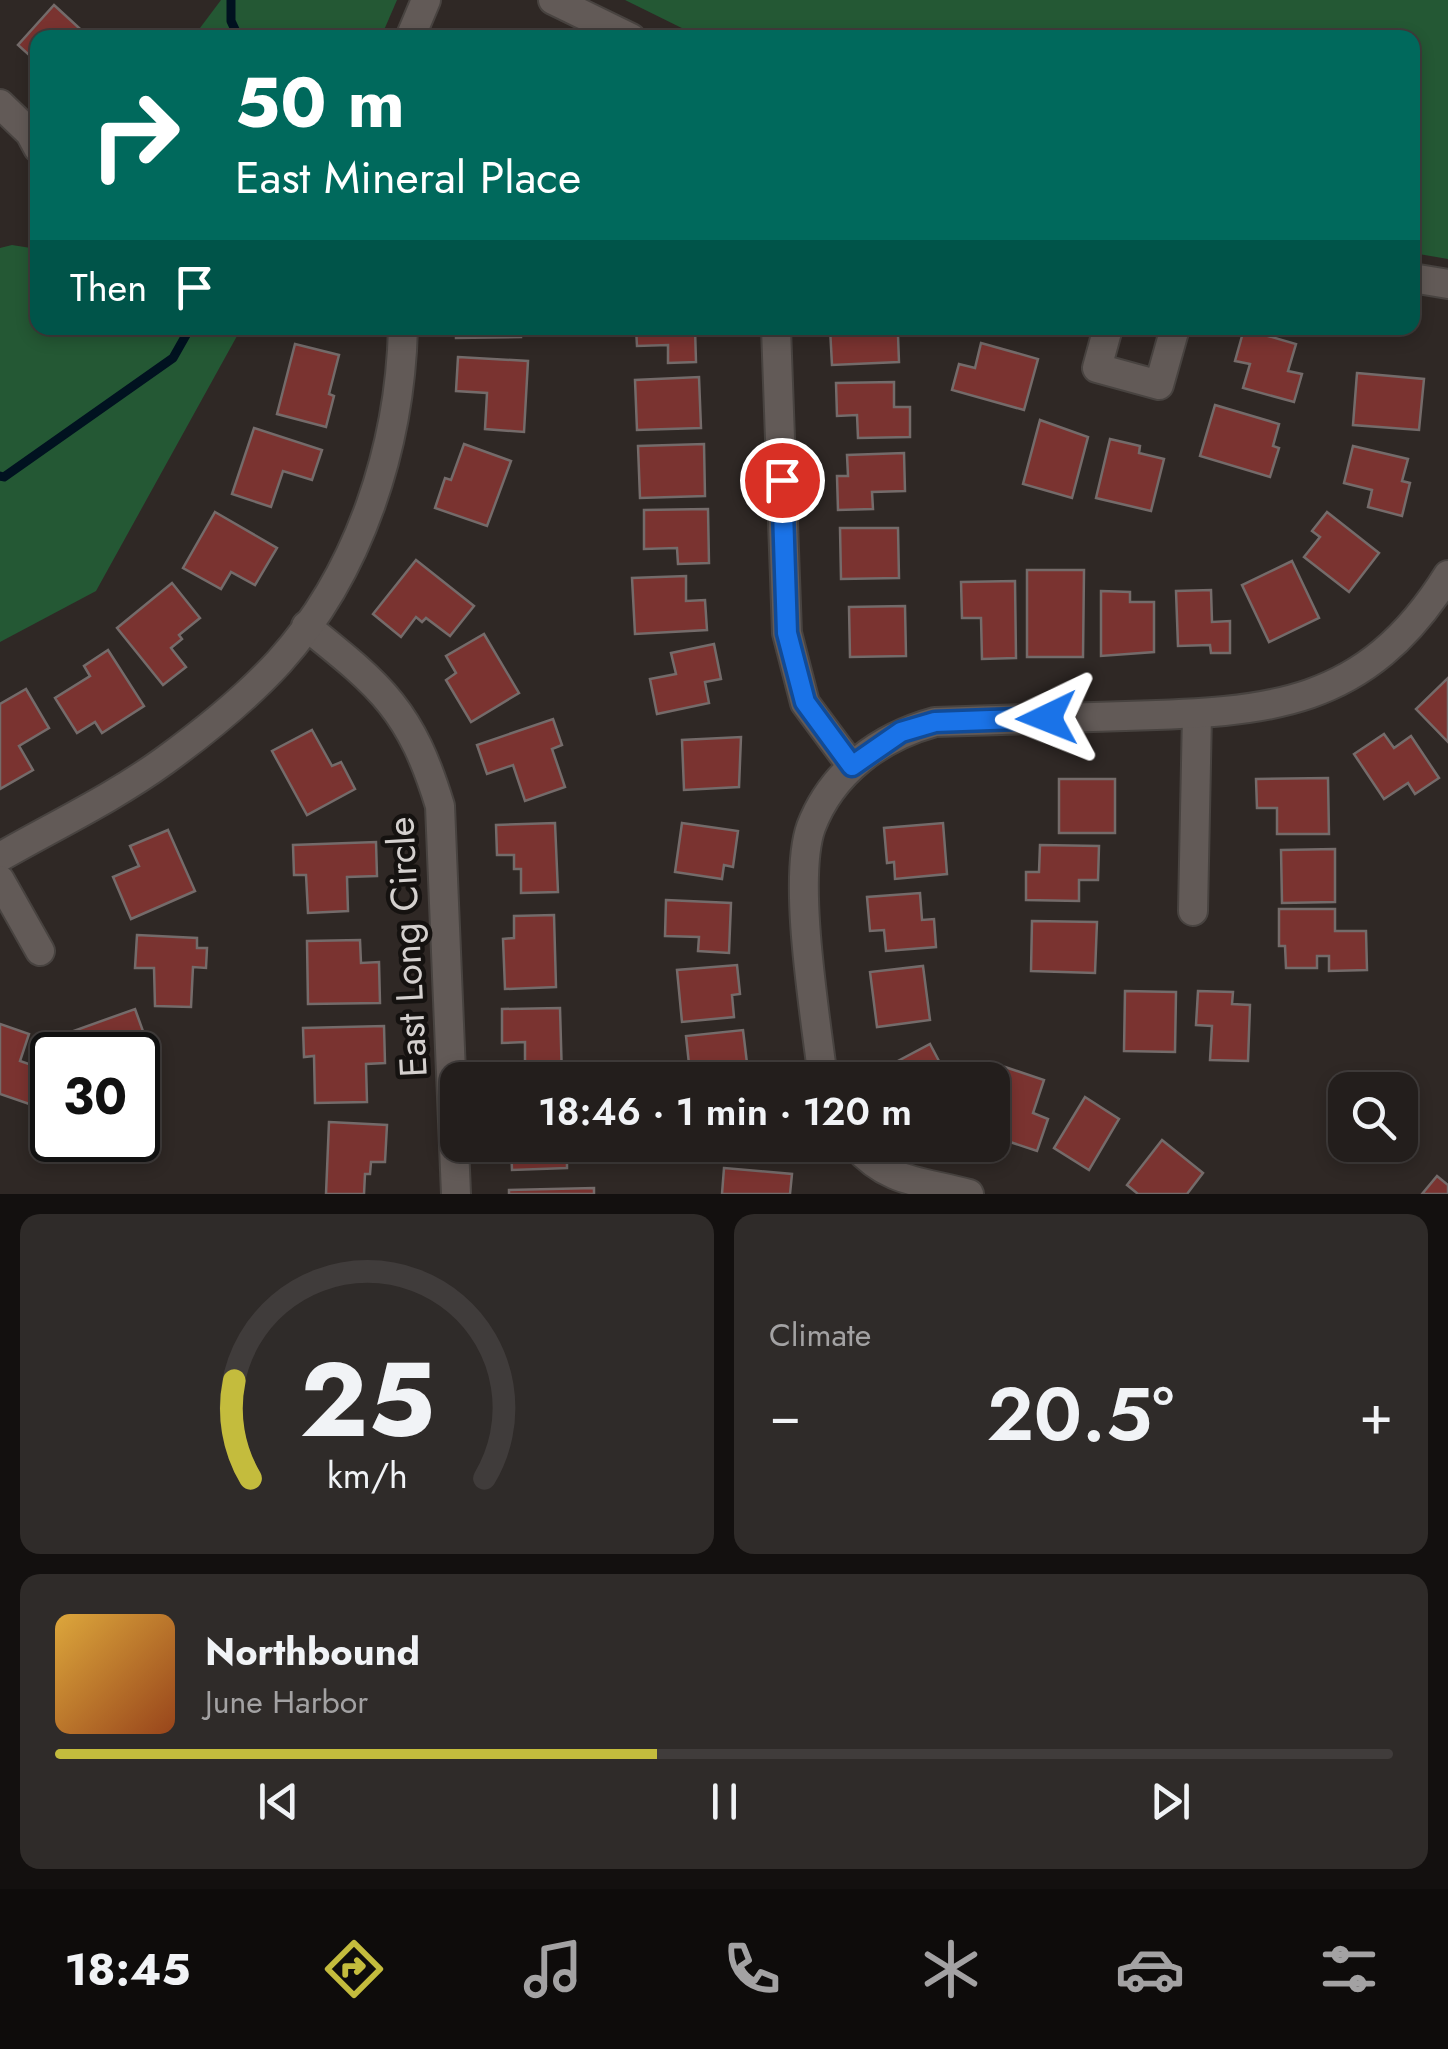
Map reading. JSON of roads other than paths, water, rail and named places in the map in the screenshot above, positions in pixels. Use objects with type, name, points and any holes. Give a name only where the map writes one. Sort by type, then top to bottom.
[{"type":"street","points":[[413,30],[426,0]]},
{"type":"street","points":[[552,0],[614,30]]},
{"type":"street","points":[[0,104],[30,133]]},
{"type":"street","points":[[1420,279],[1448,284]]},
{"type":"street","points":[[0,857],[161,764],[222,716],[278,663],[336,580],[378,485],[392,434],[404,335]]},
{"type":"street","points":[[776,335],[787,633],[805,702],[852,766]]},
{"type":"street","points":[[1106,335],[1097,368],[1159,385],[1172,335]]},
{"type":"street","points":[[821,1062],[804,896],[810,831],[824,799],[852,766],[901,732],[935,722],[1197,714],[1272,706],[1336,684],[1370,664],[1426,609],[1448,575]]},
{"type":"street","name":"East Long Circle","points":[[306,626],[388,696],[427,763],[440,806],[456,1194]]},
{"type":"street","points":[[1194,911],[1197,714]]},
{"type":"street","points":[[0,880],[40,952]]},
{"type":"street","points":[[870,1162],[885,1184],[909,1182],[969,1194]]},
{"type":"waterway","points":[[231,0],[235,30]]},
{"type":"waterway","points":[[0,476],[4,477],[173,358],[186,335]]}]
